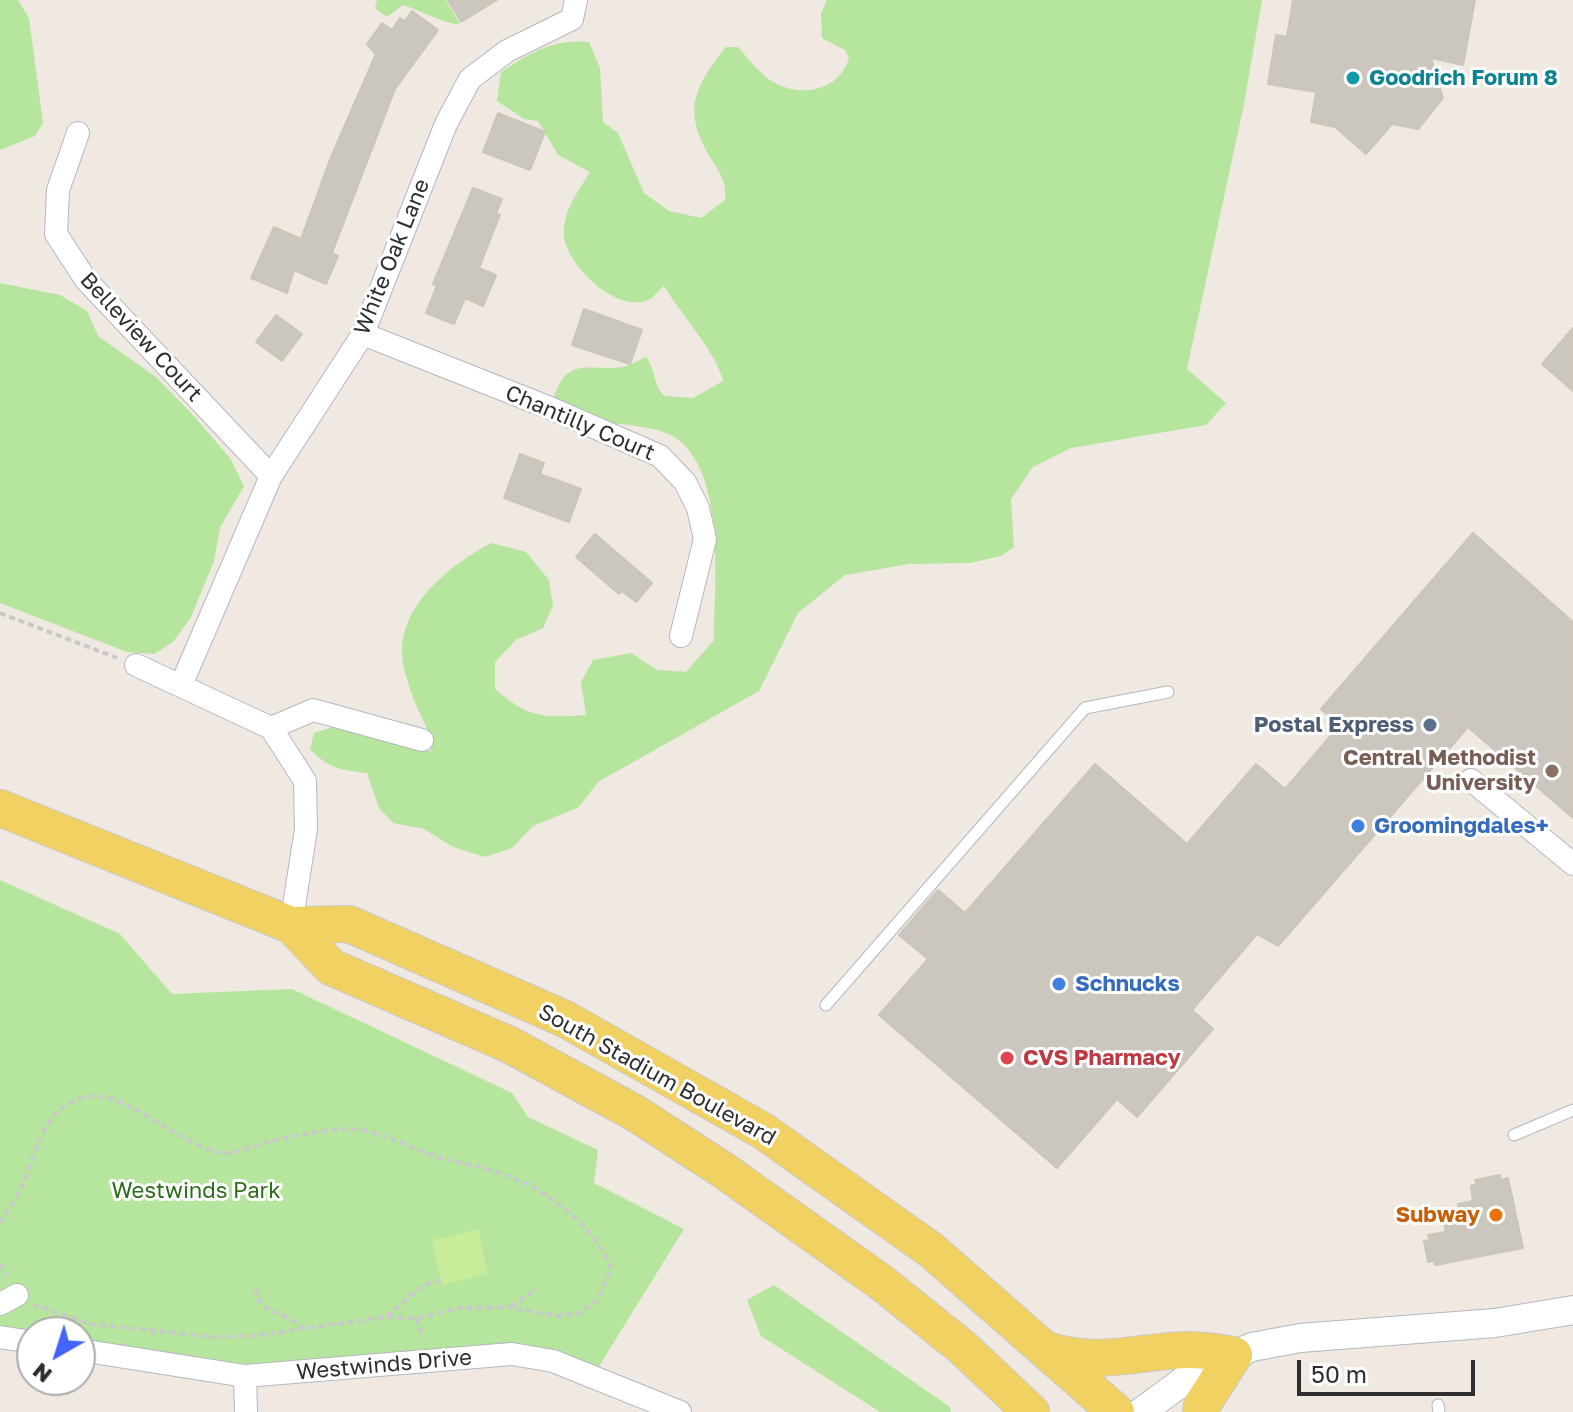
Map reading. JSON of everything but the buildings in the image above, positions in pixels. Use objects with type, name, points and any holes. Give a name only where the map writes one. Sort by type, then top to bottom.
[{"type":"main road","name":"South Stadium Boulevard","points":[[0,808],[291,925],[349,924],[565,1019],[763,1131],[931,1250],[1116,1412]]},
{"type":"main road","points":[[291,925],[331,967],[510,1045],[635,1113],[710,1161],[882,1283],[963,1348],[1031,1412]]},
{"type":"main road","points":[[1048,1350],[1077,1359],[1116,1360],[1193,1350],[1234,1355],[1202,1405],[1201,1412]]},
{"type":"street","name":"White Oak Lane","points":[[182,683],[271,476],[363,334],[446,124],[470,79],[507,51],[572,19],[576,0]]},
{"type":"street","name":"Belleview Court","points":[[78,133],[58,190],[56,234],[86,280],[271,476]]},
{"type":"street","name":"Chantilly Court","points":[[363,334],[550,408],[660,456],[685,482],[698,508],[705,539],[681,636]]},
{"type":"street","points":[[136,665],[182,683],[271,728],[305,781],[306,829],[291,925]]},
{"type":"street","points":[[271,728],[313,710],[422,740]]},
{"type":"street","points":[[1471,780],[1573,864]]},
{"type":"street","points":[[1141,1412],[1193,1374],[1252,1347],[1300,1338],[1495,1323],[1573,1310]]},
{"type":"street","name":"Westwinds Drive","points":[[96,1353],[245,1376],[512,1354],[553,1361],[680,1412]]},
{"type":"street","points":[[245,1376],[246,1412]]},
{"type":"lane","points":[[826,1005],[1085,708],[1168,692]]},
{"type":"lane","points":[[1514,1135],[1573,1110]]},
{"type":"path","points":[[0,613],[136,665]]},
{"type":"path","points":[[0,1223],[20,1190],[49,1120],[64,1107],[87,1096],[115,1099],[186,1142],[221,1153],[328,1131],[346,1129],[382,1134],[431,1155],[509,1176],[540,1192],[589,1232],[605,1251],[611,1269],[607,1284],[597,1300],[579,1313],[557,1316],[509,1307],[460,1308],[417,1318],[385,1317],[304,1330],[212,1337],[91,1324],[8,1299]]},
{"type":"path","points":[[385,1317],[424,1285],[441,1280]]},
{"type":"path","points":[[257,1289],[256,1296],[261,1306],[292,1319],[304,1330]]},
{"type":"path","points":[[509,1307],[537,1289]]},
{"type":"green space","points":[[0,0],[18,0],[29,18],[43,123],[35,136],[0,150]]},
{"type":"green space","points":[[377,0],[446,0],[460,24],[440,20],[403,5],[387,17],[375,8]]},
{"type":"green space","points":[[827,0],[1262,0],[1244,104],[1187,369],[1226,403],[1206,425],[1071,448],[1033,467],[1011,499],[1014,547],[1001,556],[970,563],[909,564],[845,575],[798,613],[759,691],[598,782],[579,807],[533,826],[512,848],[485,857],[453,847],[424,829],[393,823],[379,808],[367,773],[336,767],[310,749],[314,733],[333,727],[431,751],[427,729],[404,670],[404,634],[410,617],[432,587],[461,562],[491,543],[526,552],[549,580],[553,606],[543,628],[516,640],[495,662],[495,689],[527,711],[547,716],[586,715],[581,682],[593,660],[631,653],[657,670],[686,672],[714,640],[713,520],[707,489],[697,462],[680,442],[657,430],[591,419],[554,397],[566,375],[573,370],[622,367],[646,357],[664,396],[693,398],[723,381],[719,370],[664,286],[650,299],[637,302],[623,300],[596,285],[574,260],[567,247],[564,226],[572,202],[590,172],[558,155],[538,121],[524,119],[497,101],[501,72],[532,53],[553,45],[589,42],[600,68],[603,122],[618,133],[644,193],[669,211],[701,218],[725,200],[723,179],[697,128],[695,101],[706,75],[726,47],[738,47],[761,73],[781,86],[805,90],[827,85],[837,78],[849,58],[845,50],[822,38],[821,13]]},
{"type":"green space","points":[[0,283],[60,295],[87,311],[98,336],[156,377],[193,415],[230,458],[244,486],[220,528],[214,561],[191,617],[173,642],[154,654],[127,652],[0,603]]},
{"type":"green space","name":"Westwinds Park","points":[[0,880],[120,934],[172,994],[292,989],[512,1093],[528,1117],[598,1150],[594,1183],[684,1229],[593,1376],[553,1361],[245,1376],[96,1353],[96,1316],[16,1316],[16,1334],[0,1337]]},
{"type":"green space","points":[[478,1229],[488,1274],[442,1285],[432,1240]]},
{"type":"green space","points":[[774,1285],[950,1407],[951,1412],[880,1412],[761,1336],[747,1300]]},
{"type":"place","name":"Goodrich Forum 8","points":[[1353,78]]},
{"type":"place","name":"Postal Express","points":[[1430,725]]},
{"type":"place","name":"Central Methodist University","points":[[1552,771]]},
{"type":"place","name":"Groomingdales+","points":[[1358,826]]},
{"type":"place","name":"Schnucks","points":[[1059,984]]},
{"type":"place","name":"CVS Pharmacy","points":[[1007,1058]]},
{"type":"place","name":"Subway","points":[[1496,1215]]}]
